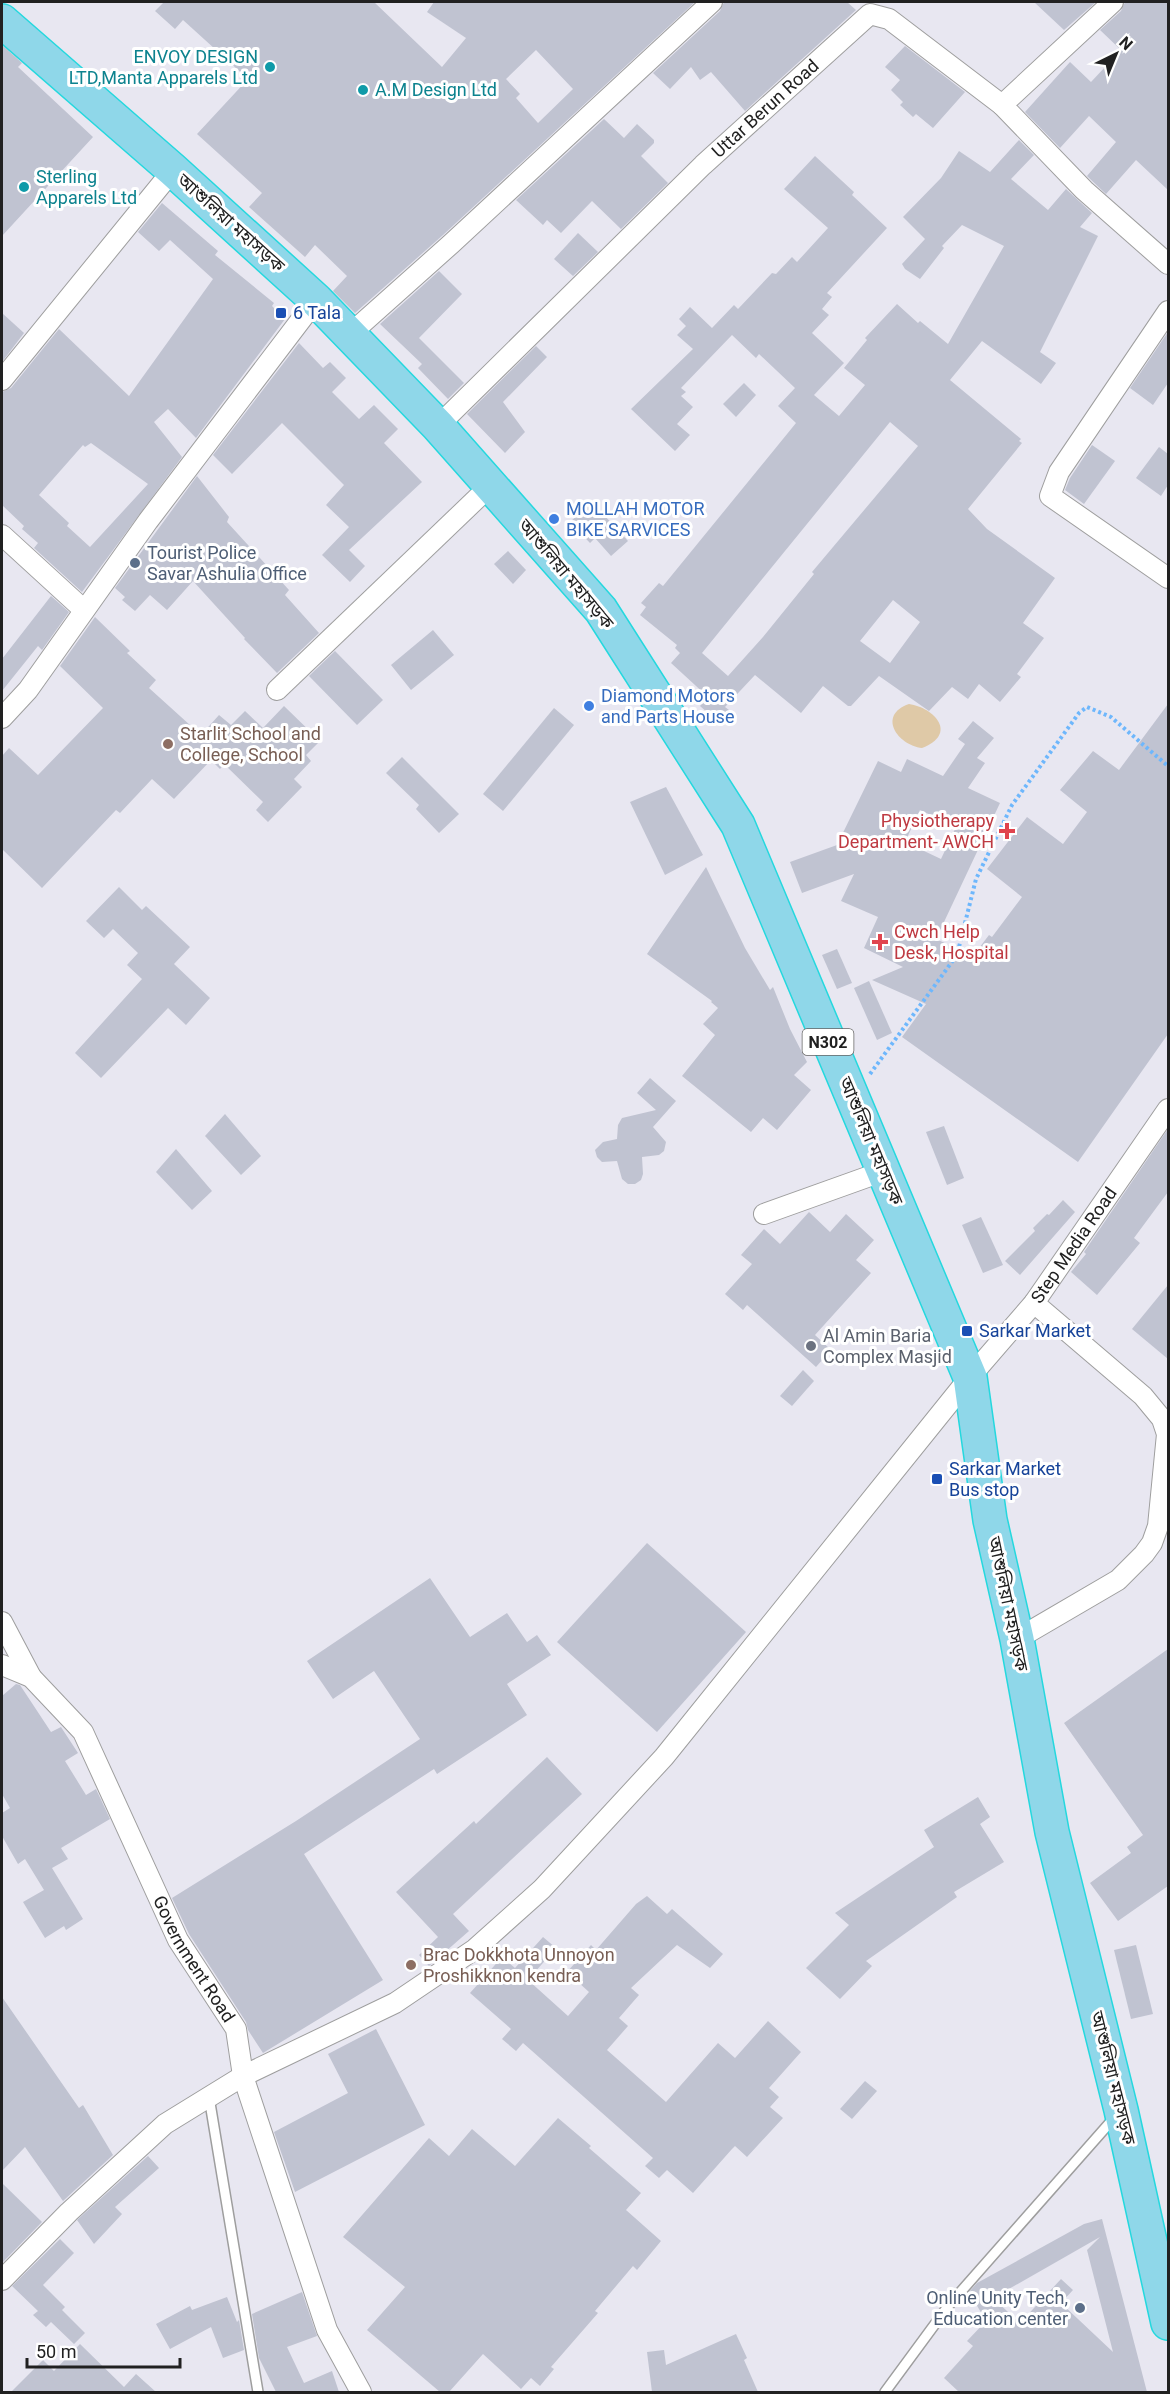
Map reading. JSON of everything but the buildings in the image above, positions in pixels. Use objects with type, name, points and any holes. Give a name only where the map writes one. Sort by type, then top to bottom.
[{"type":"highway","name":"আশুলিয়া মহাসড়ক","points":[[2,21],[173,170],[315,300],[438,426],[601,610],[738,825],[970,1377],[990,1520],[1017,1639],[1052,1832],[1121,2110],[1168,2324]]},
{"type":"street","points":[[2,10],[9,2]]},
{"type":"street","points":[[349,335],[460,236],[712,2]]},
{"type":"street","points":[[1002,105],[1113,2]]},
{"type":"street","name":"Uttar Berun Road","points":[[438,426],[703,165],[877,8],[1002,105],[1084,190],[1168,264]]},
{"type":"street","points":[[2,380],[173,170]]},
{"type":"street","points":[[6,705],[28,690],[148,521],[315,300]]},
{"type":"street","points":[[1168,311],[1059,472],[1050,496],[1168,578]]},
{"type":"street","points":[[277,690],[491,485]]},
{"type":"street","points":[[2,535],[84,610]]},
{"type":"street","name":"Step Media Road","points":[[2,2280],[69,2212],[165,2124],[243,2076],[396,2003],[476,1949],[542,1889],[664,1757],[970,1377],[1034,1303],[1168,1109]]},
{"type":"street","points":[[764,1214],[884,1171]]},
{"type":"street","points":[[1017,1639],[1118,1580],[1144,1554],[1158,1526],[1167,1434],[1162,1419],[1143,1396],[1034,1303]]},
{"type":"street","points":[[2,1622],[32,1677]]},
{"type":"street","name":"Government Road","points":[[2,1665],[32,1677],[83,1732],[178,1940],[236,2029],[243,2076],[327,2330],[362,2392]]},
{"type":"lane","points":[[208,2097],[258,2392]]},
{"type":"lane","points":[[885,2392],[949,2305],[1121,2110]]},
{"type":"path","points":[[852,1098],[957,955],[976,879],[1012,805],[1079,714],[1088,707],[1111,717],[1168,766]]},
{"type":"shaded area","points":[[909,704],[927,711],[939,722],[941,729],[939,736],[922,748],[905,741],[894,729],[892,722],[894,715],[899,709]]},
{"type":"place","name":"ENVOY DESIGN LTD,Manta Apparels Ltd","points":[[270,67]]},
{"type":"place","name":"A.M Design Ltd","points":[[363,90]]},
{"type":"place","name":"Sterling Apparels Ltd","points":[[24,187]]},
{"type":"place","name":"6 Tala","points":[[281,313]]},
{"type":"place","name":"MOLLAH MOTOR BIKE SARVICES","points":[[554,519]]},
{"type":"place","name":"Tourist Police Savar Ashulia Office","points":[[135,563]]},
{"type":"place","name":"Diamond Motors and Parts House","points":[[589,706]]},
{"type":"place","name":"Starlit School and College, School","points":[[168,744]]},
{"type":"place","name":"Physiotherapy Department- AWCH","points":[[1007,831]]},
{"type":"place","name":"Cwch Help Desk, Hospital","points":[[880,942]]},
{"type":"place","name":"Sarkar Market","points":[[967,1331]]},
{"type":"place","name":"Al Amin Baria Complex Masjid","points":[[811,1346]]},
{"type":"place","name":"Sarkar Market Bus stop","points":[[937,1479]]},
{"type":"place","name":"Brac Dokkhota Unnoyon Proshikknon kendra","points":[[411,1965]]},
{"type":"place","name":"Online Unity Tech, Education center","points":[[1080,2308]]}]
